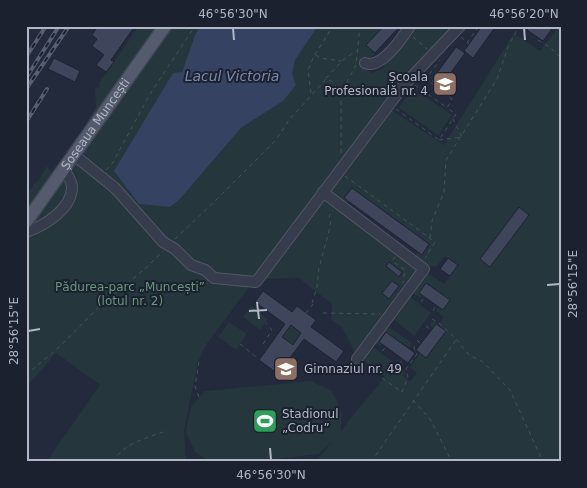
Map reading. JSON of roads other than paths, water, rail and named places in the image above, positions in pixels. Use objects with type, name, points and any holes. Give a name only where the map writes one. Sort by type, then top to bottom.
[{"type":"main road","name":"Șoseaua Muncești","points":[[26,222],[165,26]]},
{"type":"lane","points":[[366,63],[374,64],[382,59],[394,48],[408,29]]},
{"type":"lane","points":[[74,154],[101,176],[168,245],[191,264],[205,270],[214,278],[256,282],[404,84],[459,31]]},
{"type":"lane","points":[[26,232],[49,222],[62,209],[72,189],[71,182],[64,169]]},
{"type":"lane","points":[[323,192],[424,269],[357,360]]},
{"type":"water","name":"Lacul Victoria","points":[[200,26],[318,26],[295,60],[292,74],[296,85],[283,101],[241,128],[180,199],[170,207],[139,204],[114,171],[173,73],[182,72]]},
{"type":"railway","points":[[26,57],[46,26]]},
{"type":"railway","points":[[28,75],[59,26]]},
{"type":"railway","points":[[26,89],[69,26]]},
{"type":"railway","points":[[26,122],[47,89]]},
{"type":"place","name":"Școala Profesională nr. 4","points":[[445,84]]},
{"type":"place","name":"Gimnaziul nr. 49","points":[[286,369]]},
{"type":"place","name":"Stadionul „Codru”","points":[[265,421]]},
{"type":"park label","name":"Pădurea-parc „Muncești” (lotul nr. 2)","points":[[130,294]]}]
